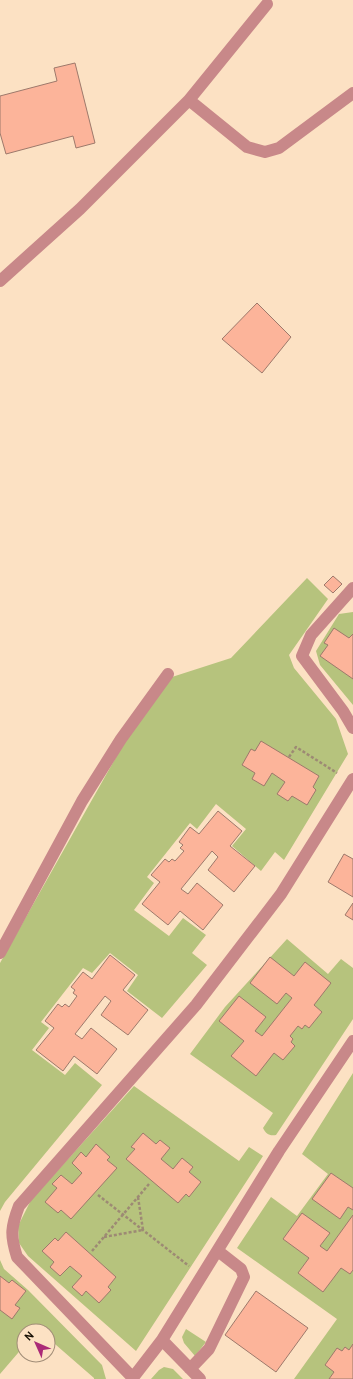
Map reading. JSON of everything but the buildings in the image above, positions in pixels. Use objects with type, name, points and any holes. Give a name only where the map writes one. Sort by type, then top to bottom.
[{"type":"street","points":[[0,281],[80,209],[189,100],[267,1]]},
{"type":"street","points":[[189,100],[247,146],[265,152],[279,148],[353,93]]},
{"type":"street","points":[[353,588],[311,635],[302,656],[343,710],[353,728]]},
{"type":"street","points":[[0,953],[82,801],[121,739],[168,674]]},
{"type":"street","points":[[352,781],[282,894],[196,1005],[19,1206],[12,1224],[11,1239],[17,1257],[132,1379],[162,1340],[279,1151],[353,1041]]},
{"type":"street","points":[[190,1369],[210,1349],[244,1277],[241,1269],[218,1251]]},
{"type":"street","points":[[162,1340],[200,1379]]},
{"type":"path","points":[[289,757],[296,747],[352,781]]},
{"type":"path","points":[[92,1251],[149,1184]]},
{"type":"path","points":[[98,1195],[202,1276]]},
{"type":"path","points":[[138,1197],[143,1230]]},
{"type":"path","points":[[104,1238],[143,1230]]},
{"type":"green space","points":[[307,578],[328,599],[289,655],[294,668],[336,719],[348,754],[284,860],[275,852],[261,871],[232,846],[246,829],[216,804],[197,829],[190,823],[147,877],[154,883],[134,910],[169,936],[183,918],[206,935],[192,953],[207,965],[162,1018],[127,991],[138,975],[110,953],[92,973],[83,968],[41,1022],[49,1028],[32,1050],[65,1075],[75,1063],[102,1085],[5,1202],[0,1211],[0,963],[124,743],[172,677],[231,658]]},
{"type":"green space","points":[[353,612],[353,705],[320,665],[316,651],[339,614]]},
{"type":"green space","points":[[287,939],[328,974],[341,959],[353,968],[353,1019],[276,1135],[270,1135],[263,1128],[273,1113],[190,1054],[225,1007]]},
{"type":"green space","points":[[353,1073],[353,1379],[294,1379],[337,1319],[237,1248],[271,1197],[297,1216],[328,1174],[302,1154]]},
{"type":"green space","points":[[134,1086],[239,1161],[249,1147],[263,1156],[136,1351],[28,1256],[19,1243],[18,1226],[31,1200]]},
{"type":"green space","points":[[0,1260],[4,1269],[28,1290],[102,1365],[106,1379],[94,1379],[56,1345],[56,1323],[16,1323],[16,1355],[0,1374]]},
{"type":"green space","points":[[186,1329],[206,1342],[195,1356],[184,1343],[182,1337]]},
{"type":"green space","points":[[164,1367],[173,1369],[183,1379],[151,1379]]}]
